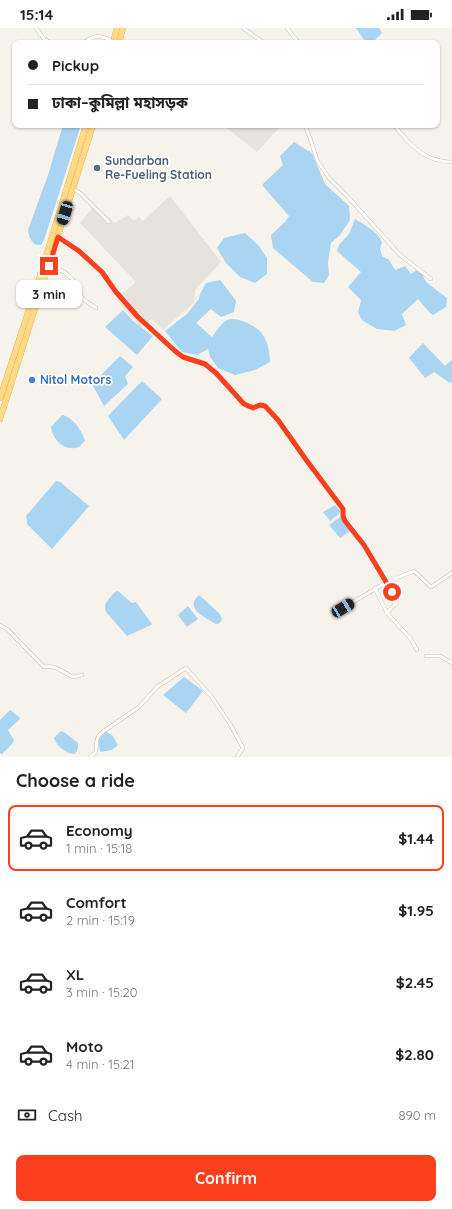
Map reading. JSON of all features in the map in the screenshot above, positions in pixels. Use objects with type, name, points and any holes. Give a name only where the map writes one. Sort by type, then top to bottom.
[{"type":"highway","points":[[115,40],[117,28]]},
{"type":"highway","points":[[116,40],[124,28]]},
{"type":"highway","points":[[0,398],[2,387],[40,276],[85,128]]},
{"type":"highway","points":[[0,419],[92,128]]},
{"type":"street","points":[[36,28],[46,40]]},
{"type":"street","points":[[243,28],[260,40]]},
{"type":"street","points":[[287,28],[297,40]]},
{"type":"street","points":[[88,40],[94,36],[109,40]]},
{"type":"street","points":[[306,128],[317,160],[329,178],[400,255],[431,279]]},
{"type":"street","points":[[396,128],[426,157],[442,162],[452,162]]},
{"type":"street","points":[[73,190],[80,193],[109,222]]},
{"type":"street","points":[[58,237],[79,251],[102,272],[116,292],[138,317],[175,351],[183,357],[205,364],[216,373],[244,404],[253,408],[260,405],[265,406],[278,420],[343,509],[345,521],[364,545],[387,582],[397,602],[387,613]]},
{"type":"street","points":[[49,266],[56,267],[66,274],[78,286],[83,298],[96,308]]},
{"type":"street","points":[[343,608],[375,588],[414,571],[431,587],[452,573]]},
{"type":"street","points":[[375,588],[387,613],[410,638],[417,650]]},
{"type":"street","points":[[0,625],[8,630],[44,667],[54,667],[73,677],[82,675]]},
{"type":"street","points":[[426,656],[440,656],[452,663]]},
{"type":"street","points":[[90,757],[96,752],[97,736],[139,708],[157,687],[186,668],[211,696],[230,724],[243,748],[237,757]]},
{"type":"shaded area","points":[[227,128],[279,128],[257,152]]},
{"type":"shaded area","points":[[170,196],[221,262],[195,290],[194,302],[163,330],[152,319],[141,327],[116,299],[136,282],[80,223],[94,206],[115,223],[128,215],[134,221],[139,217],[143,221]]},
{"type":"water","points":[[356,28],[379,28],[382,33],[375,40],[365,40]]},
{"type":"water","points":[[62,128],[80,128],[44,240],[41,245],[38,245],[33,243],[28,230],[48,175]]},
{"type":"water","points":[[294,142],[312,153],[325,184],[349,206],[350,220],[340,235],[331,243],[328,262],[329,275],[324,283],[313,282],[273,248],[271,235],[285,222],[289,216],[262,185],[283,165],[280,156]]},
{"type":"water","points":[[355,219],[377,234],[382,242],[380,249],[382,256],[389,260],[395,270],[405,266],[411,274],[417,270],[421,272],[426,282],[447,298],[446,307],[433,315],[418,299],[402,314],[406,325],[394,331],[377,329],[363,321],[358,313],[361,300],[348,287],[361,272],[337,251],[339,245],[349,234]]},
{"type":"water","points":[[245,233],[259,246],[267,258],[267,274],[255,283],[240,277],[226,263],[217,248],[224,238]]},
{"type":"water","points":[[220,280],[236,301],[234,312],[221,317],[211,309],[196,323],[212,337],[223,323],[229,319],[240,320],[255,327],[264,336],[268,347],[270,362],[255,370],[235,375],[218,368],[210,357],[208,349],[197,355],[182,352],[165,331],[187,314],[199,299],[206,283]]},
{"type":"water","points":[[123,310],[133,321],[153,336],[137,355],[105,327]]},
{"type":"water","points":[[423,343],[445,366],[452,360],[452,382],[450,383],[434,372],[425,378],[409,358]]},
{"type":"water","points":[[120,356],[133,367],[125,376],[128,384],[104,406],[92,384]]},
{"type":"water","points":[[142,381],[162,399],[124,440],[108,416]]},
{"type":"water","points":[[62,415],[70,418],[82,433],[85,441],[79,447],[65,447],[54,437],[51,427]]},
{"type":"water","points":[[56,481],[60,482],[89,506],[52,549],[27,524],[26,516]]},
{"type":"water","points":[[335,505],[341,512],[330,521],[323,512]]},
{"type":"water","points":[[340,517],[351,530],[340,538],[329,525]]},
{"type":"water","points":[[118,591],[132,603],[136,602],[152,624],[151,625],[127,636],[105,609],[107,601],[115,592]]},
{"type":"water","points":[[199,595],[219,613],[222,619],[219,623],[216,624],[197,612],[194,604]]},
{"type":"water","points":[[188,606],[198,619],[187,627],[178,615]]},
{"type":"water","points":[[184,677],[203,691],[186,713],[163,695]]},
{"type":"water","points":[[10,710],[20,719],[8,730],[14,740],[2,754],[0,753],[0,720]]},
{"type":"water","points":[[61,731],[78,743],[77,751],[74,754],[68,753],[62,749],[55,741],[54,738]]},
{"type":"water","points":[[106,732],[112,735],[118,745],[112,750],[100,752],[99,740]]},
{"type":"place","name":"Sundarban Re-Fueling Station","points":[[97,168]]},
{"type":"place","name":"Nitol Motors","points":[[32,380]]},
{"type":"route","points":[[49,266],[58,237],[79,251],[102,272],[116,292],[138,317],[175,351],[183,357],[200,361],[205,364],[216,373],[244,404],[253,408],[260,405],[265,406],[278,420],[343,509],[345,521],[364,545],[392,592]]}]
